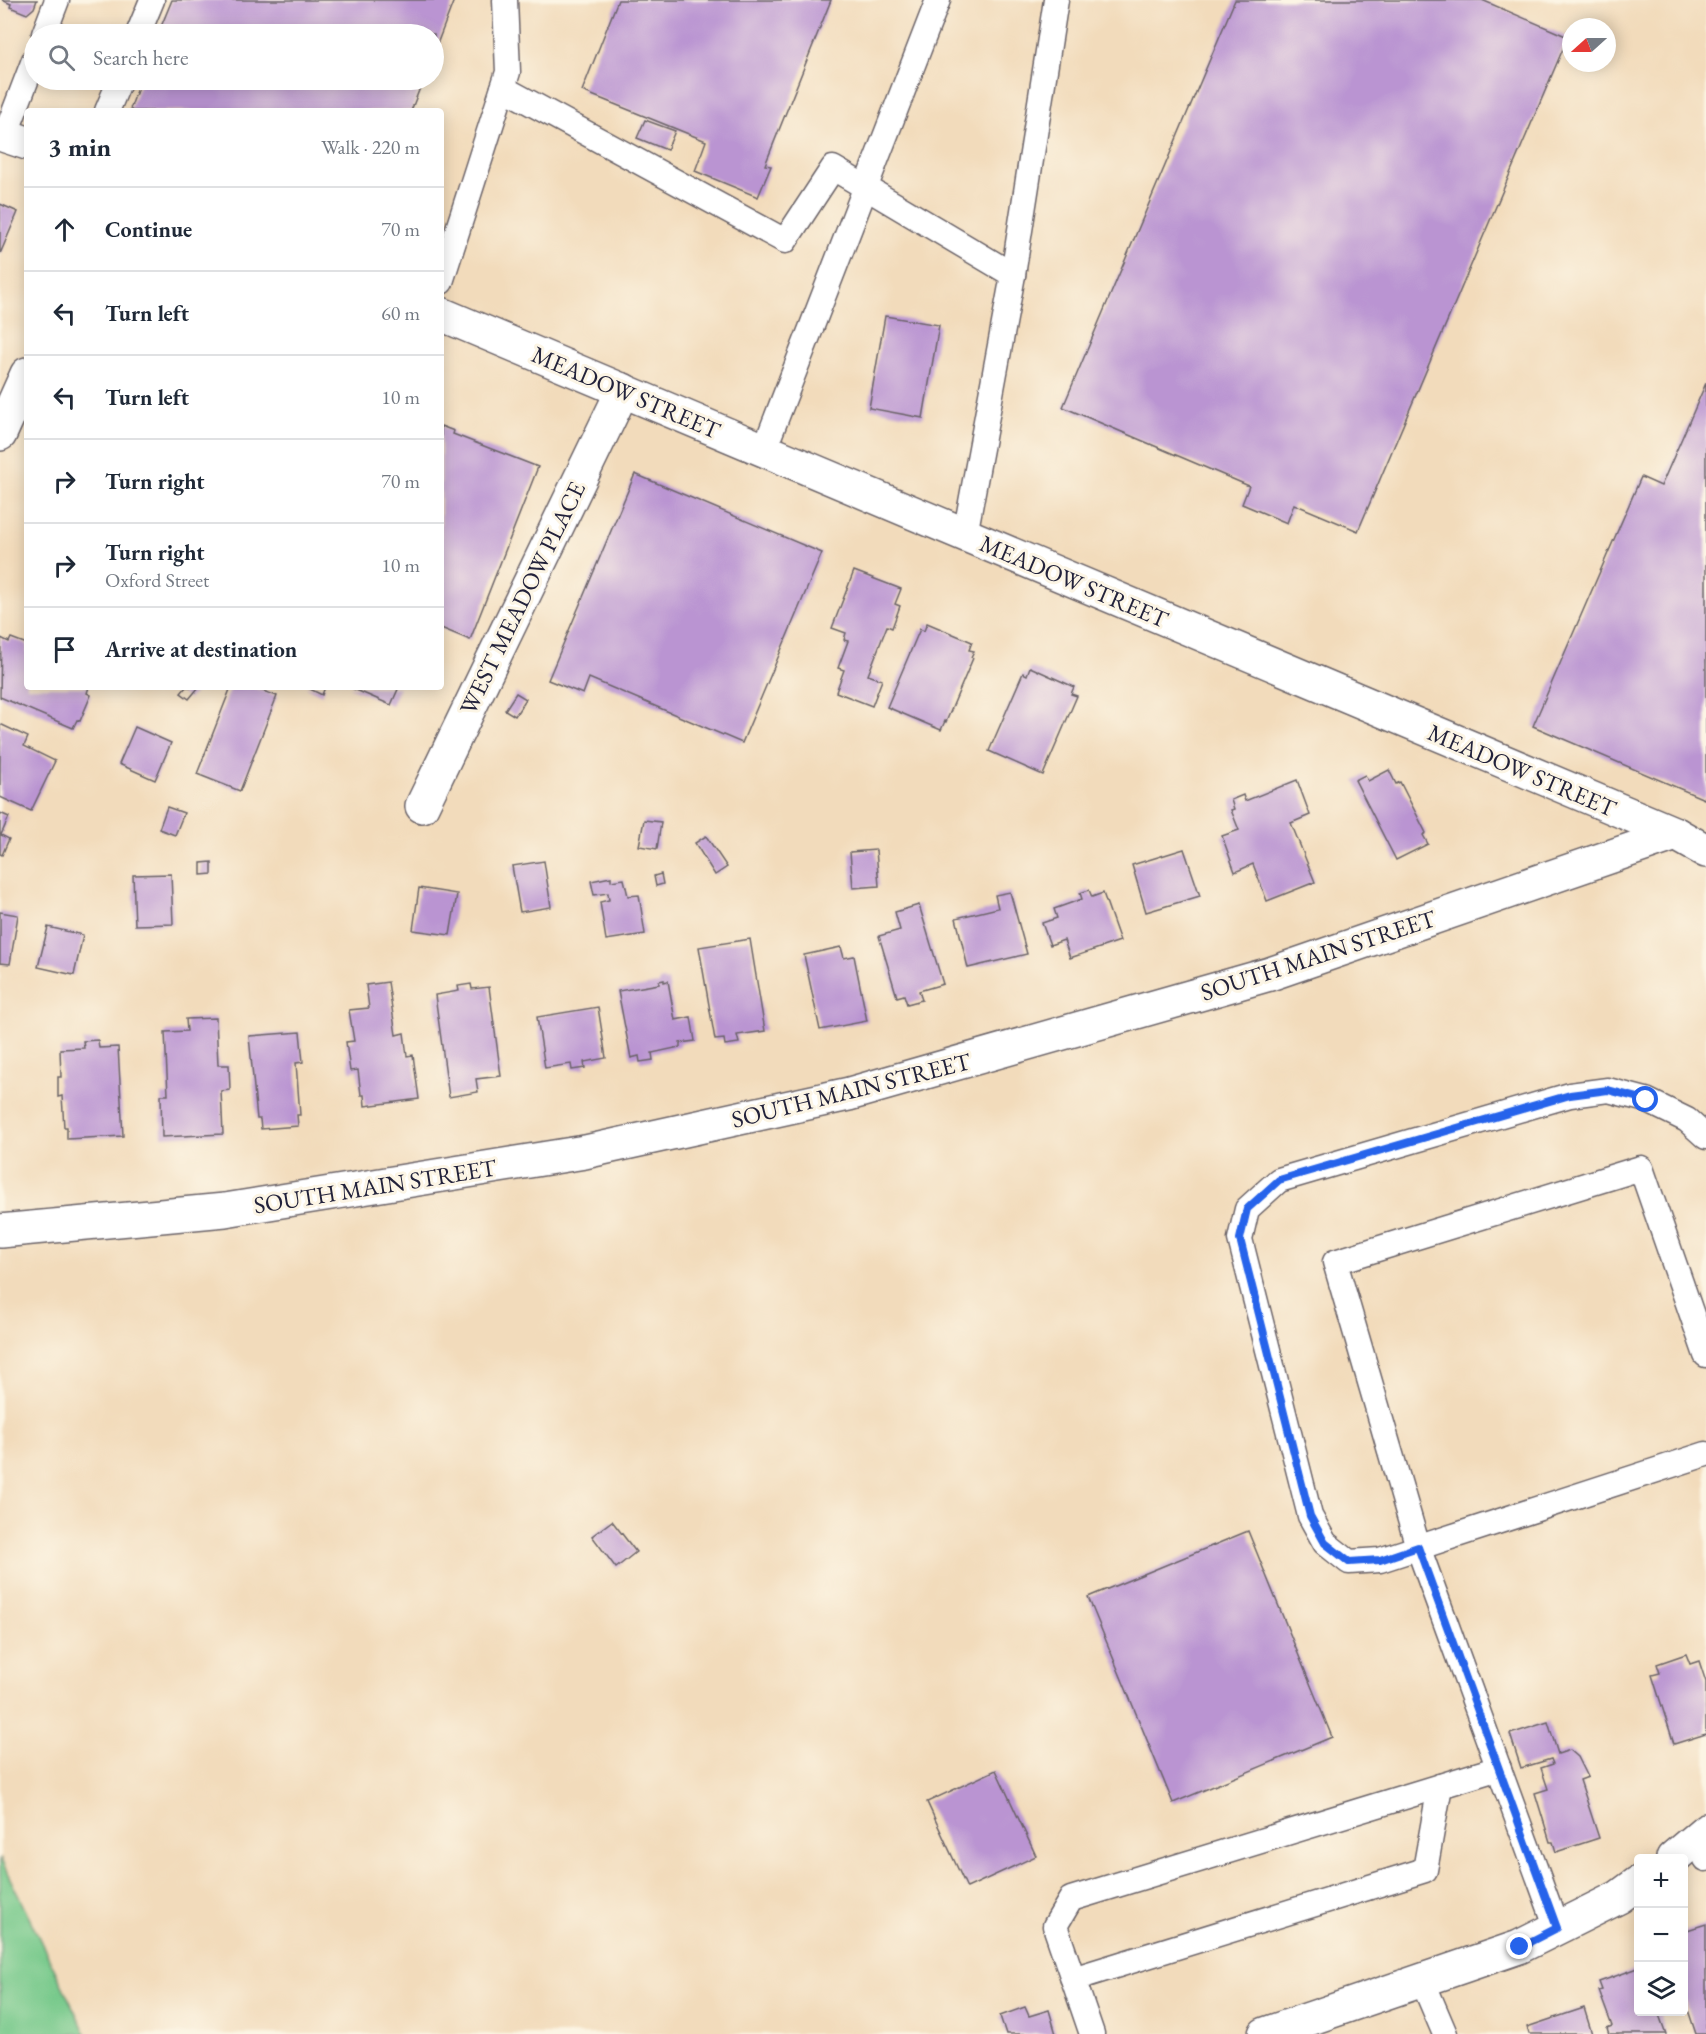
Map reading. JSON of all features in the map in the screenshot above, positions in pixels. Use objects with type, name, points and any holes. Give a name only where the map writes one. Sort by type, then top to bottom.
[{"type":"main road","name":"MEADOW STREET","points":[[444,315],[1676,834],[1706,851]]},
{"type":"main road","points":[[0,434],[24,381]]},
{"type":"main road","name":"WEST MEADOW PLACE","points":[[422,806],[622,390]]},
{"type":"main road","name":"SOUTH MAIN STREET","points":[[0,1231],[248,1206],[585,1152],[849,1095],[1269,974],[1676,834]]},
{"type":"main road","points":[[1266,2034],[1520,1947],[1619,1897],[1634,1886]]},
{"type":"lane","points":[[48,24],[57,0]]},
{"type":"lane","points":[[142,24],[152,0]]},
{"type":"lane","points":[[444,273],[508,72],[505,0]]},
{"type":"lane","points":[[764,450],[938,0]]},
{"type":"lane","points":[[965,535],[1013,275],[1056,0]]},
{"type":"lane","points":[[503,88],[785,241],[833,168],[1013,275]]},
{"type":"lane","points":[[11,138],[25,90]]},
{"type":"lane","points":[[108,108],[116,90]]},
{"type":"lane","points":[[1706,1137],[1687,1120],[1646,1100],[1608,1090],[1570,1095],[1279,1180],[1247,1209],[1240,1239],[1310,1516],[1325,1543],[1349,1562],[1380,1560],[1706,1454]]},
{"type":"lane","points":[[1557,1928],[1418,1547],[1335,1262],[1641,1168],[1706,1355]]},
{"type":"lane","points":[[1092,2034],[1055,1926],[1071,1899],[1499,1768]]},
{"type":"lane","points":[[1073,1979],[1425,1870],[1440,1786]]},
{"type":"lane","points":[[1422,1980],[1445,2034]]},
{"type":"green space","points":[[0,1858],[86,2034],[0,2034]]},
{"type":"building","points":[[2,0],[37,0],[34,8],[27,14],[10,7],[11,4]]},
{"type":"building","points":[[172,0],[454,0],[444,26],[444,24],[162,24]]},
{"type":"building","points":[[618,0],[831,0],[765,165],[771,166],[758,197],[695,171],[706,141],[582,91]]},
{"type":"building","points":[[1235,0],[1482,0],[1562,34],[1562,51],[1358,531],[1294,504],[1287,523],[1242,504],[1249,486],[1063,407]]},
{"type":"building","points":[[137,90],[419,90],[412,108],[130,108]]},
{"type":"building","points":[[645,120],[675,131],[667,150],[637,138]]},
{"type":"building","points":[[0,204],[18,212],[0,254]]},
{"type":"building","points":[[885,316],[939,325],[923,418],[869,408]]},
{"type":"building","points":[[1706,383],[1706,795],[1704,799],[1533,726],[1641,477],[1661,486]]},
{"type":"building","points":[[444,427],[454,431],[453,434],[538,467],[470,640],[444,629]]},
{"type":"building","points":[[635,474],[822,553],[742,743],[589,678],[583,694],[548,680]]},
{"type":"building","points":[[854,571],[901,589],[895,604],[900,606],[892,628],[887,626],[868,675],[882,680],[872,706],[836,692],[844,670],[838,668],[848,641],[844,640],[846,633],[832,628]]},
{"type":"building","points":[[927,623],[972,642],[969,650],[974,651],[941,730],[887,707],[920,629],[924,631]]},
{"type":"building","points":[[1,638],[9,642],[11,638],[24,643],[24,690],[88,690],[87,693],[91,695],[80,721],[77,720],[73,728],[0,697]]},
{"type":"building","points":[[1030,667],[1074,687],[1071,694],[1077,696],[1043,775],[989,751],[1023,673],[1027,675]]},
{"type":"building","points":[[184,690],[196,690],[189,699],[181,693]]},
{"type":"building","points":[[230,690],[260,690],[277,696],[240,791],[197,774]]},
{"type":"building","points":[[312,690],[324,690],[322,695]]},
{"type":"building","points":[[356,690],[398,690],[391,705]]},
{"type":"building","points":[[516,693],[526,699],[515,716],[505,710]]},
{"type":"building","points":[[0,724],[28,737],[24,746],[55,761],[31,811],[0,797]]},
{"type":"building","points":[[135,727],[171,743],[155,780],[119,764]]},
{"type":"building","points":[[1389,770],[1396,784],[1400,782],[1426,833],[1423,835],[1428,844],[1396,860],[1355,780],[1365,775],[1368,781]]},
{"type":"building","points":[[1297,780],[1310,815],[1291,823],[1315,882],[1267,901],[1253,864],[1235,872],[1222,836],[1239,830],[1231,810],[1234,809],[1231,800],[1243,795],[1245,801]]},
{"type":"building","points":[[167,807],[184,813],[175,835],[159,829]]},
{"type":"building","points":[[0,813],[9,817],[1,835],[9,839],[2,855],[0,854]]},
{"type":"building","points":[[644,820],[661,822],[657,849],[639,846]]},
{"type":"building","points":[[706,836],[727,867],[715,875],[695,843]]},
{"type":"building","points":[[1184,849],[1200,896],[1146,912],[1132,865]]},
{"type":"building","points":[[876,850],[879,886],[853,888],[850,852]]},
{"type":"building","points":[[544,861],[551,907],[520,912],[512,866]]},
{"type":"building","points":[[212,862],[212,874],[201,875],[201,863]]},
{"type":"building","points":[[171,874],[173,924],[135,925],[133,875]]},
{"type":"building","points":[[661,874],[663,884],[656,886],[654,876]]},
{"type":"building","points":[[611,877],[611,881],[624,879],[628,896],[639,895],[645,934],[606,940],[600,902],[609,900],[608,893],[594,895],[591,881]]},
{"type":"building","points":[[419,888],[457,894],[450,935],[413,930]]},
{"type":"building","points":[[1089,890],[1092,897],[1103,893],[1120,941],[1070,958],[1064,940],[1050,945],[1042,923],[1057,918],[1054,909],[1082,899],[1080,893]]},
{"type":"building","points":[[1010,892],[1027,954],[968,968],[956,918],[998,908],[995,895]]},
{"type":"building","points":[[919,905],[943,984],[919,991],[922,1000],[907,1004],[904,995],[897,997],[879,936],[900,930],[895,912]]},
{"type":"building","points":[[0,912],[18,915],[10,964],[0,963]]},
{"type":"building","points":[[48,927],[83,935],[74,975],[38,967]]},
{"type":"building","points":[[750,939],[765,1031],[737,1035],[739,1043],[725,1045],[724,1039],[715,1040],[699,947]]},
{"type":"building","points":[[841,947],[844,958],[854,956],[867,1021],[820,1030],[804,955]]},
{"type":"building","points":[[664,980],[664,982],[668,981],[675,1020],[691,1017],[695,1041],[680,1043],[680,1047],[652,1053],[653,1060],[640,1062],[639,1056],[631,1058],[618,991],[659,984],[659,981]]},
{"type":"building","points":[[388,982],[396,1035],[404,1033],[407,1056],[413,1055],[419,1099],[365,1106],[364,1095],[361,1095],[358,1070],[350,1071],[346,1042],[354,1041],[349,1010],[369,1008],[366,985]]},
{"type":"building","points":[[471,984],[472,989],[489,987],[501,1076],[476,1079],[478,1092],[449,1097],[435,995],[459,991],[458,986]]},
{"type":"building","points":[[598,1007],[606,1058],[584,1062],[585,1068],[572,1070],[571,1064],[545,1068],[537,1017]]},
{"type":"building","points":[[216,1018],[218,1065],[229,1065],[230,1090],[221,1091],[223,1134],[162,1137],[161,1095],[168,1095],[165,1032],[187,1031],[186,1019]]},
{"type":"building","points":[[300,1032],[303,1062],[296,1063],[300,1115],[297,1115],[298,1126],[261,1129],[260,1119],[257,1119],[249,1036]]},
{"type":"building","points":[[98,1040],[99,1048],[118,1047],[123,1136],[67,1139],[62,1096],[58,1097],[58,1077],[61,1077],[60,1049],[84,1048],[83,1041]]},
{"type":"building","points":[[612,1521],[636,1552],[616,1568],[592,1536]]},
{"type":"building","points":[[1248,1531],[1332,1737],[1173,1803],[1088,1597]]},
{"type":"building","points":[[1686,1654],[1690,1664],[1699,1661],[1706,1682],[1706,1734],[1674,1744],[1652,1675],[1660,1673],[1657,1664]]},
{"type":"building","points":[[1548,1722],[1558,1754],[1570,1750],[1578,1757],[1588,1777],[1580,1780],[1599,1838],[1556,1852],[1553,1842],[1550,1842],[1535,1793],[1548,1789],[1541,1768],[1553,1764],[1551,1759],[1521,1768],[1510,1734]]},
{"type":"building","points":[[996,1770],[1036,1856],[967,1888],[927,1802]]},
{"type":"building","points":[[1706,1924],[1706,2034],[1696,2034],[1688,2010],[1688,1930]]},
{"type":"building","points":[[1634,1969],[1634,2016],[1659,2016],[1666,2034],[1609,2034],[1607,2028],[1612,2026],[1599,1991],[1602,1990],[1599,1982]]},
{"type":"building","points":[[1025,2007],[1029,2016],[1049,2010],[1056,2034],[1006,2034],[1000,2016]]},
{"type":"building","points":[[1584,2008],[1592,2034],[1529,2034],[1527,2027]]},
{"type":"route","points":[[1520,1947],[1557,1928],[1418,1547],[1380,1560],[1349,1562],[1325,1543],[1310,1516],[1240,1239],[1247,1209],[1279,1180],[1570,1095],[1608,1090],[1646,1100]]}]
